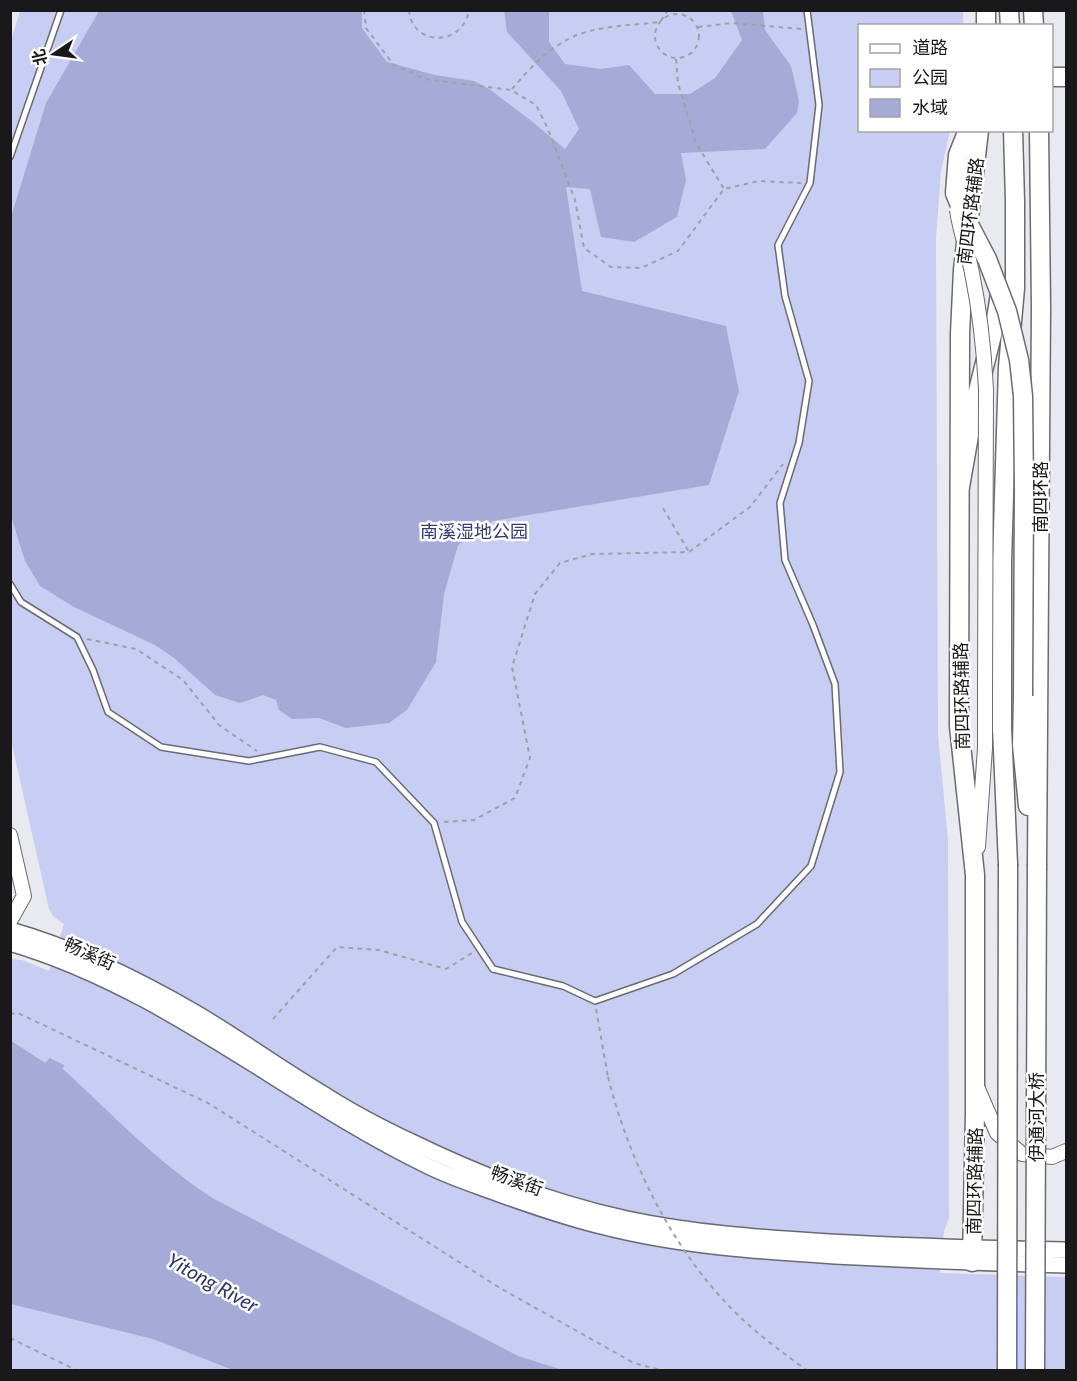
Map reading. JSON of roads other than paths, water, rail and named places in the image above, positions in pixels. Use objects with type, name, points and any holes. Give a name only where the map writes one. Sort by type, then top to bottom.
[{"type":"main road","points":[[967,132],[958,155],[956,193],[964,215],[987,259],[1007,311],[1019,360],[1023,396],[1022,745],[1037,864]]},
{"type":"main road","name":"南四环路辅路","points":[[972,1256],[975,875],[959,726],[960,334],[963,281],[979,132]]},
{"type":"main road","points":[[1007,1371],[1008,864],[1002,728],[1002,562],[1008,368],[1015,288],[1013,132]]},
{"type":"main road","name":"南四环路","points":[[1037,864],[1041,307],[1039,132]]},
{"type":"main road","points":[[960,487],[974,407],[996,319],[1008,250],[1014,164]]},
{"type":"main road","points":[[1005,789],[1023,703]]},
{"type":"main road","name":"伊通河大桥","points":[[1035,1371],[1037,864]]},
{"type":"main road","name":"畅溪街","points":[[10,930],[39,938],[97,962],[195,1012],[327,1097],[413,1143],[483,1176],[549,1198],[627,1219],[697,1231],[1066,1265]]},
{"type":"main road","name":"畅溪街","points":[[10,943],[39,951],[129,991],[199,1030],[317,1106],[401,1153],[432,1168],[545,1210],[646,1236],[733,1249],[972,1256],[1066,1250]]},
{"type":"street","points":[[956,193],[960,230],[976,292],[986,389],[986,748],[975,875]]},
{"type":"street","points":[[10,835],[24,897],[10,921]]},
{"type":"street","points":[[975,1082],[997,1133],[1022,1154],[1052,1157],[1066,1151]]},
{"type":"lane","points":[[10,157],[61,10]]},
{"type":"lane","points":[[10,584],[21,602],[77,637],[93,670],[108,711],[161,747],[249,761],[320,747],[376,762],[434,822],[462,922],[493,969],[562,986],[595,1001],[673,974],[757,924],[811,866],[840,772],[835,684],[785,560],[780,503],[799,443],[809,381],[785,296],[778,245],[810,183],[819,105],[807,10]]},
{"type":"water","points":[[99,11],[362,11],[362,28],[387,62],[435,75],[474,81],[489,89],[565,149],[579,129],[561,91],[507,32],[504,11],[549,11],[549,42],[565,64],[601,69],[629,65],[655,94],[690,94],[715,78],[742,40],[731,11],[763,11],[765,30],[791,66],[799,101],[797,113],[765,149],[681,153],[686,180],[677,217],[634,242],[601,237],[590,189],[566,187],[582,291],[726,326],[739,391],[709,485],[493,521],[458,545],[444,594],[436,662],[407,710],[389,723],[346,728],[319,718],[292,719],[279,710],[276,700],[263,695],[240,703],[215,695],[174,658],[155,645],[74,607],[40,586],[25,561],[11,516],[11,217],[46,103]]},
{"type":"water","name":"Yitong River","points":[[10,1040],[45,1063],[50,1058],[64,1065],[63,1069],[136,1137],[174,1170],[214,1199],[518,1356],[563,1370],[233,1370],[153,1339],[11,1304]]},
{"type":"park label","name":"南溪湿地公园","points":[[474,531]]}]
